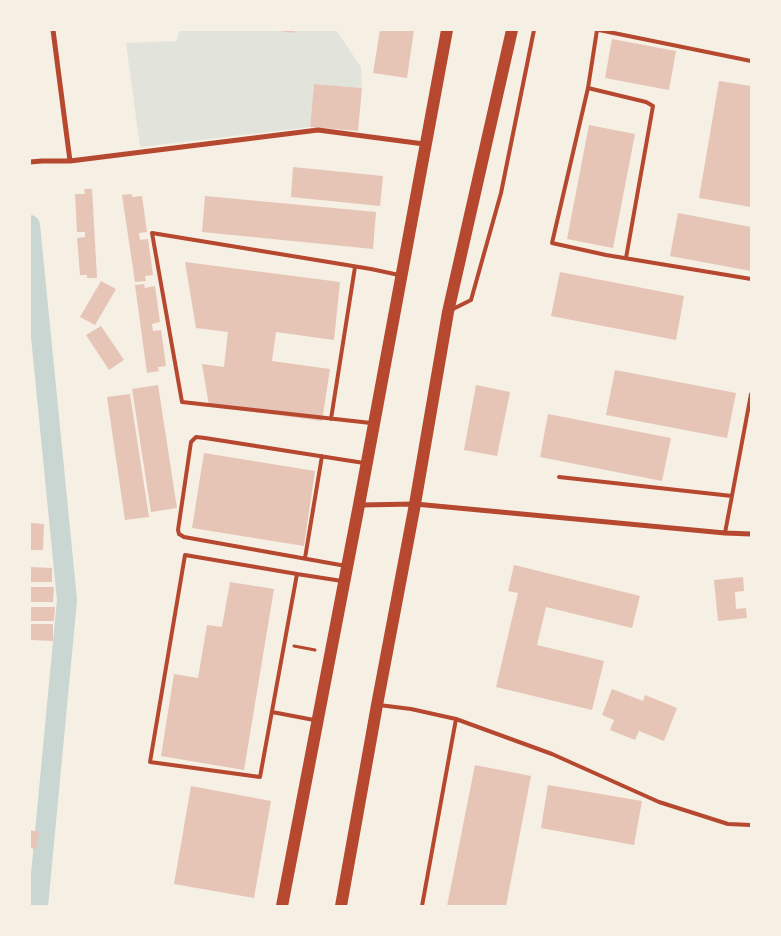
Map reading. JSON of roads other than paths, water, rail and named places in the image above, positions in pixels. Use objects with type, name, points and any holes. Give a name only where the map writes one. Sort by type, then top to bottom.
[{"type":"main road","points":[[282,906],[447,30]]},
{"type":"main road","points":[[341,906],[415,504],[448,312],[512,30]]},
{"type":"street","points":[[53,30],[70,161]]},
{"type":"street","points":[[30,162],[70,161],[318,130],[426,144]]},
{"type":"street","points":[[359,505],[415,504],[751,534]]},
{"type":"lane","points":[[448,312],[471,300],[501,193],[534,30]]},
{"type":"lane","points":[[751,62],[598,30],[588,88],[552,243],[606,255],[751,280]]},
{"type":"lane","points":[[588,88],[646,102],[653,106],[626,258]]},
{"type":"lane","points":[[374,423],[182,402],[152,233],[402,276]]},
{"type":"lane","points":[[331,419],[355,267]]},
{"type":"lane","points":[[725,533],[751,394]]},
{"type":"lane","points":[[746,420],[751,423]]},
{"type":"lane","points":[[347,566],[184,537],[179,534],[178,530],[192,442],[196,437],[205,438],[366,463]]},
{"type":"lane","points":[[304,558],[322,456]]},
{"type":"lane","points":[[559,477],[732,496]]},
{"type":"lane","points":[[297,574],[260,777],[150,762],[185,555],[344,581]]},
{"type":"lane","points":[[377,705],[411,709],[456,718],[552,754],[660,802],[728,824],[751,825]]},
{"type":"lane","points":[[272,712],[318,720]]},
{"type":"lane","points":[[422,906],[456,718]]},
{"type":"waterway","points":[[30,225],[67,600],[38,906]]}]
